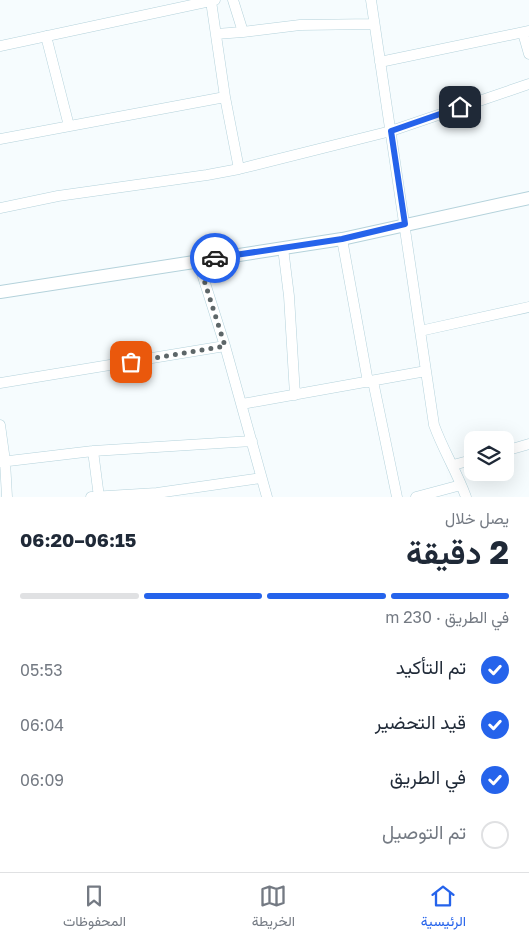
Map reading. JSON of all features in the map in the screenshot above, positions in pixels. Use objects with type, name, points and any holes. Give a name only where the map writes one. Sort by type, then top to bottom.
[{"type":"street","points":[[0,46],[213,0],[225,97],[239,168]]},
{"type":"street","points":[[233,0],[243,32]]},
{"type":"street","points":[[370,0],[434,425],[466,497]]},
{"type":"street","points":[[216,34],[300,25],[374,24]]},
{"type":"street","points":[[380,62],[526,32],[529,54]]},
{"type":"street","points":[[46,36],[69,126]]},
{"type":"street","points":[[0,208],[58,196],[207,175],[239,168],[391,131],[529,84]]},
{"type":"street","points":[[0,140],[225,97]]},
{"type":"street","points":[[0,292],[342,239],[529,198]]},
{"type":"street","points":[[342,239],[370,382],[397,497]]},
{"type":"street","points":[[283,248],[289,296],[296,395]]},
{"type":"street","points":[[198,261],[242,404],[267,497]]},
{"type":"street","points":[[420,331],[529,307]]},
{"type":"street","points":[[0,384],[225,346]]},
{"type":"street","points":[[242,404],[426,371]]},
{"type":"street","points":[[0,425],[7,497]]},
{"type":"street","points":[[2,461],[94,451],[252,441]]},
{"type":"street","points":[[514,448],[529,444]]},
{"type":"street","points":[[94,451],[96,497],[157,495],[261,478]]},
{"type":"street","points":[[453,465],[464,462]]},
{"type":"street","points":[[416,497],[461,485]]},
{"type":"way so far","points":[[131,362],[225,346],[198,261],[215,258]]},
{"type":"route","points":[[215,258],[342,239],[405,224],[391,131],[460,107]]}]
